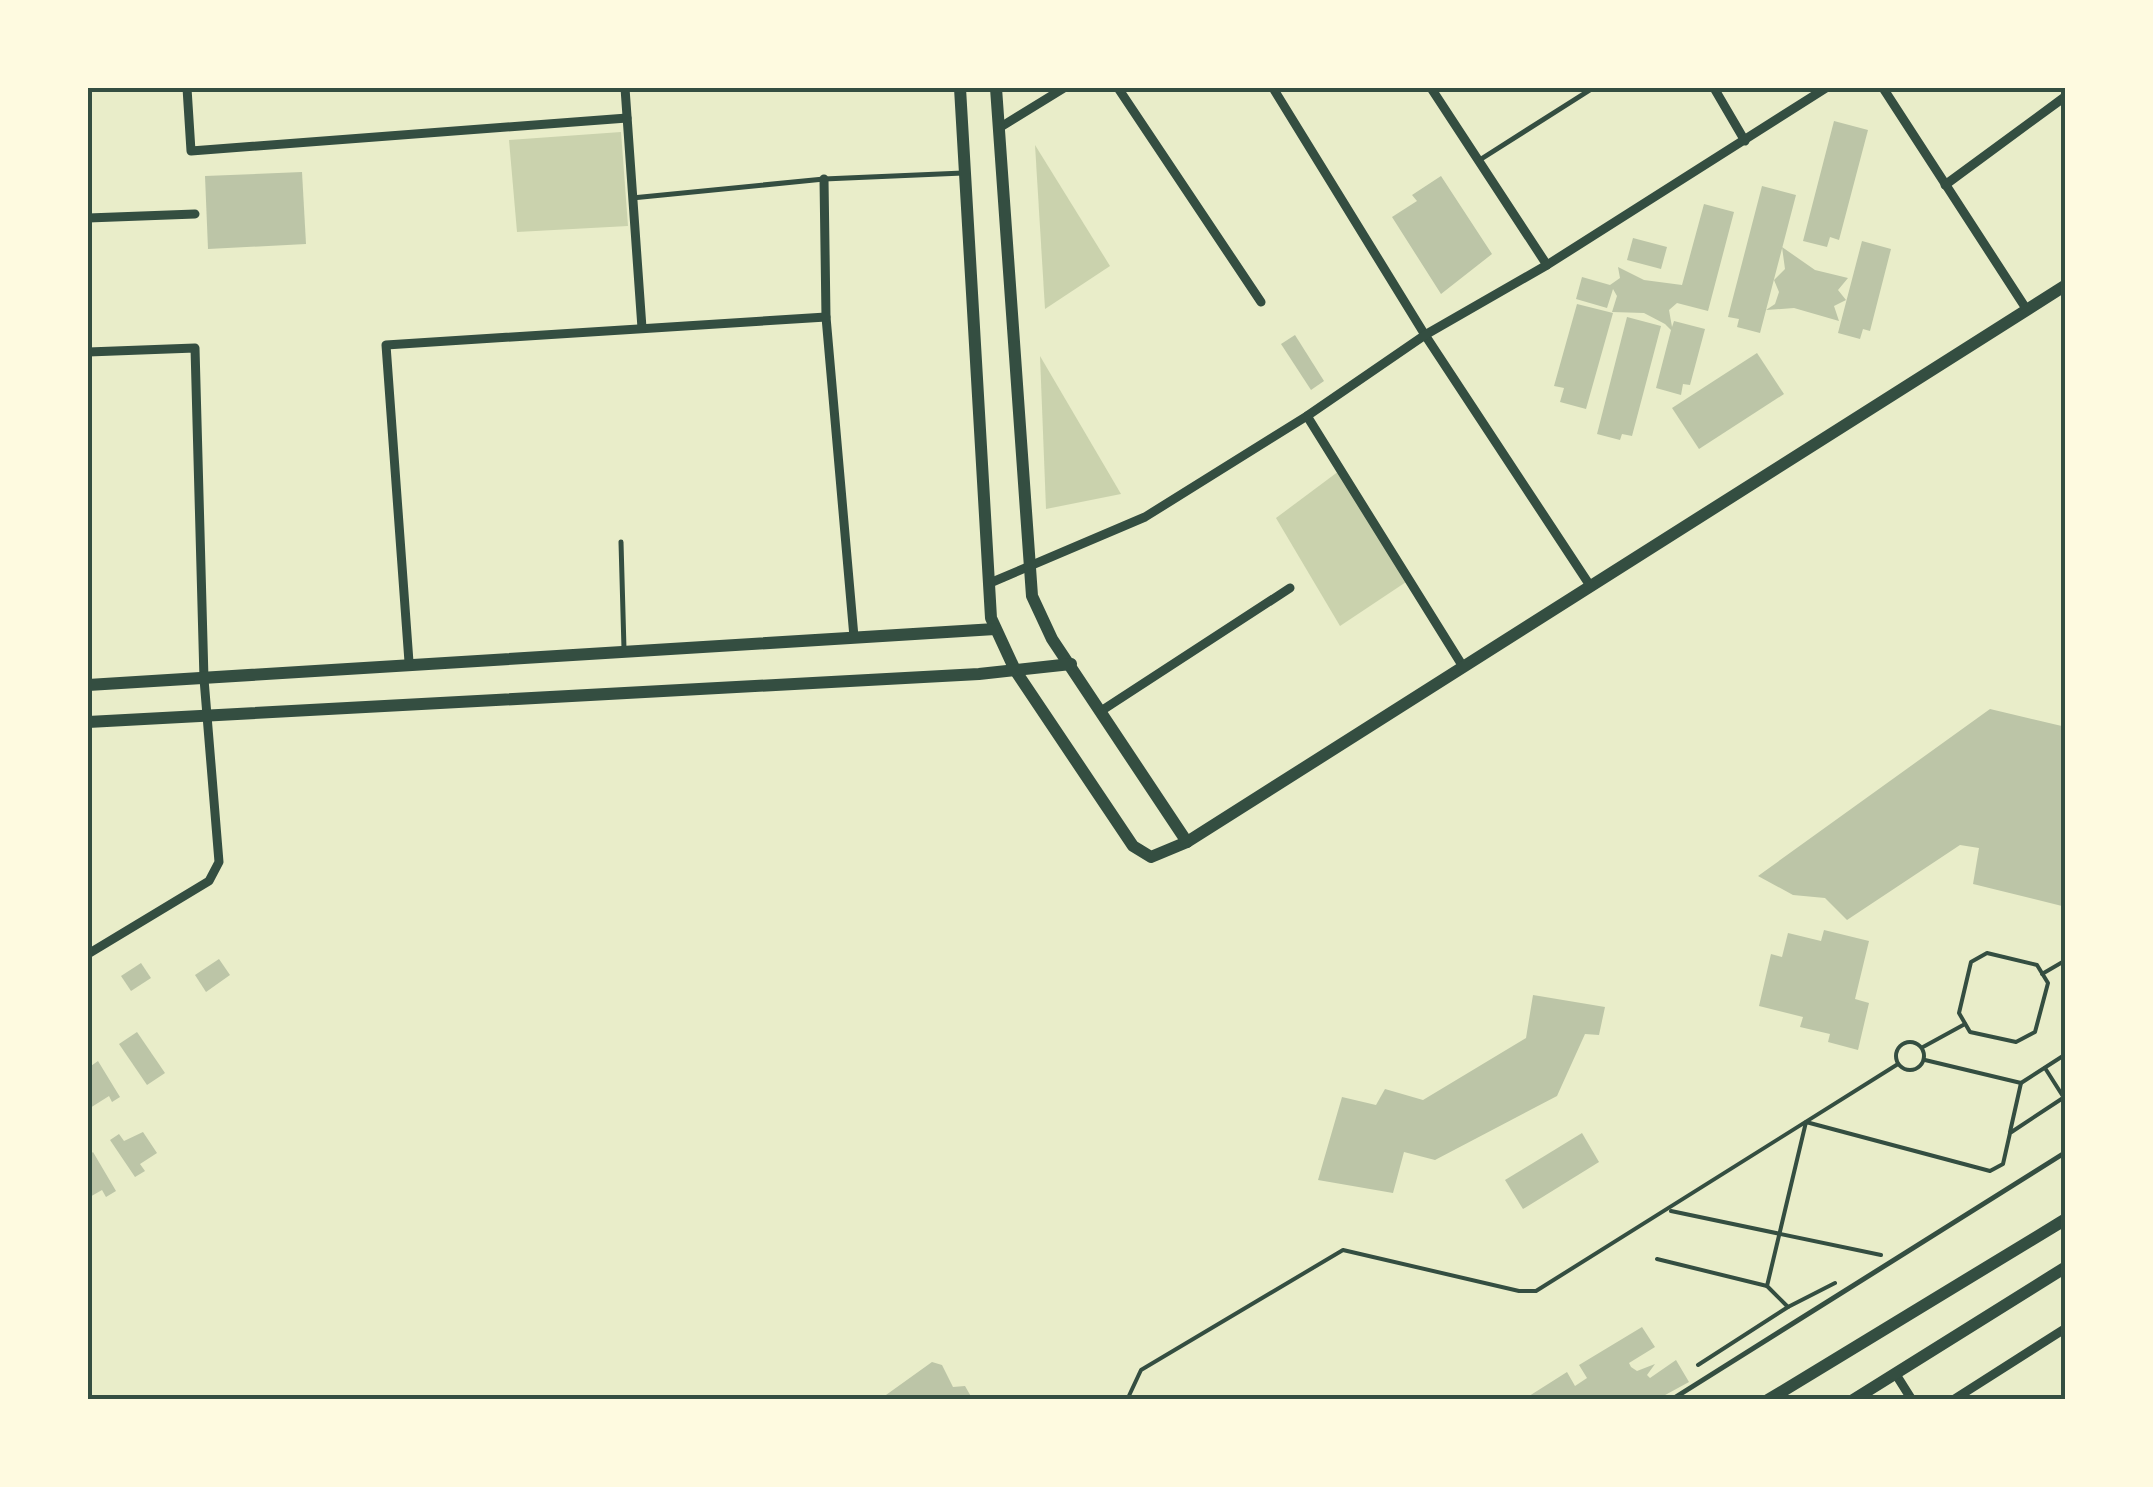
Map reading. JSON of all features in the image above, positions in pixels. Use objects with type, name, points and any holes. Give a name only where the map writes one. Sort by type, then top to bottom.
[{"type":"main road","points":[[960,88],[990,584],[996,628],[1016,670],[1132,846],[1150,857],[1187,842],[2066,286]]},
{"type":"main road","points":[[996,88],[1032,596],[1052,639],[1187,842]]},
{"type":"main road","points":[[88,685],[996,628]]},
{"type":"main road","points":[[88,722],[1070,664]]},
{"type":"main road","points":[[1768,1400],[2066,1219]]},
{"type":"main road","points":[[1853,1400],[2066,1267]]},
{"type":"street","points":[[188,88],[192,151],[627,118]]},
{"type":"street","points":[[625,88],[642,328]]},
{"type":"street","points":[[998,128],[1064,88]]},
{"type":"street","points":[[1118,88],[1262,302]]},
{"type":"street","points":[[1274,88],[1425,335],[1590,584]]},
{"type":"street","points":[[1430,88],[1547,265]]},
{"type":"street","points":[[1714,88],[1745,140]]},
{"type":"street","points":[[990,584],[1030,570],[1145,517],[1307,416],[1425,335],[1547,265],[1826,88]]},
{"type":"street","points":[[1883,88],[2027,310]]},
{"type":"street","points":[[1945,186],[2064,101]]},
{"type":"street","points":[[824,179],[826,317],[854,637]]},
{"type":"street","points":[[88,218],[196,214]]},
{"type":"street","points":[[409,662],[386,345],[826,317]]},
{"type":"street","points":[[88,352],[195,348],[204,679],[216,873],[88,954]]},
{"type":"street","points":[[1307,416],[1462,665]]},
{"type":"street","points":[[1101,711],[1290,588]]},
{"type":"street","points":[[1953,1400],[2066,1328]]},
{"type":"street","points":[[1896,1372],[1912,1400]]},
{"type":"lane","points":[[1568,88],[1576,98]]},
{"type":"lane","points":[[1478,161],[1594,88]]},
{"type":"lane","points":[[632,198],[824,179],[965,173]]},
{"type":"lane","points":[[620,542],[624,650]]},
{"type":"lane","points":[[1670,1400],[1901,1259],[2066,1152]]},
{"type":"path","points":[[1987,952],[2037,965],[2042,974],[2048,983],[2035,1032],[2016,1042],[1970,1032],[1958,1013],[1972,962],[1987,952]]},
{"type":"path","points":[[2042,974],[2066,960]]},
{"type":"path","points":[[1923,1047],[1965,1024]]},
{"type":"path","points":[[1898,1064],[1896,1054],[1902,1046],[1912,1042],[1923,1047]]},
{"type":"path","points":[[1923,1047],[1925,1060]]},
{"type":"path","points":[[1898,1064],[1911,1069],[1925,1060],[2021,1083],[2066,1054]]},
{"type":"path","points":[[1127,1400],[1141,1370],[1343,1250],[1519,1291],[1536,1291],[1898,1064]]},
{"type":"path","points":[[2010,1133],[2065,1098],[2046,1068]]},
{"type":"path","points":[[1806,1122],[1990,1171],[2003,1164],[2021,1083]]},
{"type":"path","points":[[1767,1286],[1806,1122]]},
{"type":"path","points":[[1670,1210],[1901,1259]]},
{"type":"path","points":[[1657,1260],[1767,1286],[1788,1307]]},
{"type":"path","points":[[1698,1365],[1828,1284],[1852,1286]]},
{"type":"green space","points":[[621,132],[628,226],[517,232],[509,140]]},
{"type":"green space","points":[[1035,145],[1110,266],[1045,309]]},
{"type":"green space","points":[[1040,356],[1121,494],[1046,509]]},
{"type":"green space","points":[[1339,471],[1406,582],[1340,626],[1276,518]]},
{"type":"building","points":[[1834,121],[1868,130],[1839,240],[1830,237],[1827,247],[1803,241]]},
{"type":"building","points":[[302,172],[306,244],[208,249],[205,176]]},
{"type":"building","points":[[1441,176],[1492,254],[1441,294],[1392,217],[1417,201],[1412,195]]},
{"type":"building","points":[[1762,186],[1796,195],[1760,333],[1737,327],[1739,319],[1728,317]]},
{"type":"building","points":[[1704,204],[1734,212],[1708,311],[1677,303],[1669,310],[1672,327],[1674,321],[1705,329],[1690,385],[1683,384],[1681,395],[1656,388],[1671,330],[1665,324],[1644,313],[1612,312],[1617,296],[1613,289],[1607,308],[1576,299],[1582,277],[1610,285],[1620,278],[1618,267],[1644,280],[1682,285]]},
{"type":"building","points":[[1633,238],[1667,247],[1661,269],[1627,260]]},
{"type":"building","points":[[1862,241],[1891,249],[1870,331],[1863,329],[1860,339],[1838,333]]},
{"type":"building","points":[[1782,247],[1815,270],[1848,278],[1838,290],[1846,300],[1834,306],[1839,321],[1794,308],[1766,310],[1775,304],[1779,292],[1774,280],[1785,269]]},
{"type":"building","points":[[1577,304],[1613,313],[1586,409],[1560,402],[1564,388],[1554,386]]},
{"type":"building","points":[[1627,317],[1661,326],[1632,436],[1622,434],[1620,440],[1597,434]]},
{"type":"building","points":[[1295,335],[1324,381],[1311,390],[1281,344]]},
{"type":"building","points":[[1757,353],[1784,394],[1699,449],[1672,408]]},
{"type":"building","points":[[1990,709],[2066,727],[2066,907],[1973,884],[1979,848],[1960,845],[1847,920],[1825,898],[1793,895],[1758,876]]},
{"type":"building","points":[[1824,930],[1869,941],[1855,999],[1869,1003],[1858,1050],[1828,1042],[1830,1034],[1800,1027],[1803,1017],[1759,1006],[1771,954],[1782,957],[1788,933],[1821,941]]},
{"type":"building","points":[[219,959],[230,975],[206,992],[195,975]]},
{"type":"building","points":[[141,963],[151,978],[131,991],[121,976]]},
{"type":"building","points":[[1533,995],[1605,1007],[1599,1035],[1585,1034],[1557,1096],[1435,1160],[1404,1152],[1393,1193],[1318,1180],[1342,1097],[1376,1105],[1385,1089],[1423,1100],[1526,1038]]},
{"type":"building","points":[[137,1032],[165,1073],[147,1085],[119,1044]]},
{"type":"building","points":[[98,1061],[120,1097],[112,1102],[109,1096],[90,1108],[88,1068]]},
{"type":"building","points":[[143,1132],[157,1153],[140,1164],[145,1171],[135,1177],[110,1140],[119,1134],[124,1141]]},
{"type":"building","points":[[1582,1133],[1599,1162],[1523,1209],[1505,1180]]},
{"type":"building","points":[[93,1152],[116,1191],[106,1197],[102,1190],[88,1198],[88,1156]]},
{"type":"building","points":[[1642,1327],[1655,1347],[1629,1363],[1631,1367],[1637,1371],[1655,1364],[1647,1375],[1650,1378],[1676,1360],[1689,1382],[1656,1400],[1523,1400],[1567,1372],[1575,1386],[1587,1378],[1579,1365]]},
{"type":"building","points":[[932,1362],[942,1365],[953,1387],[965,1386],[973,1400],[879,1400]]}]
